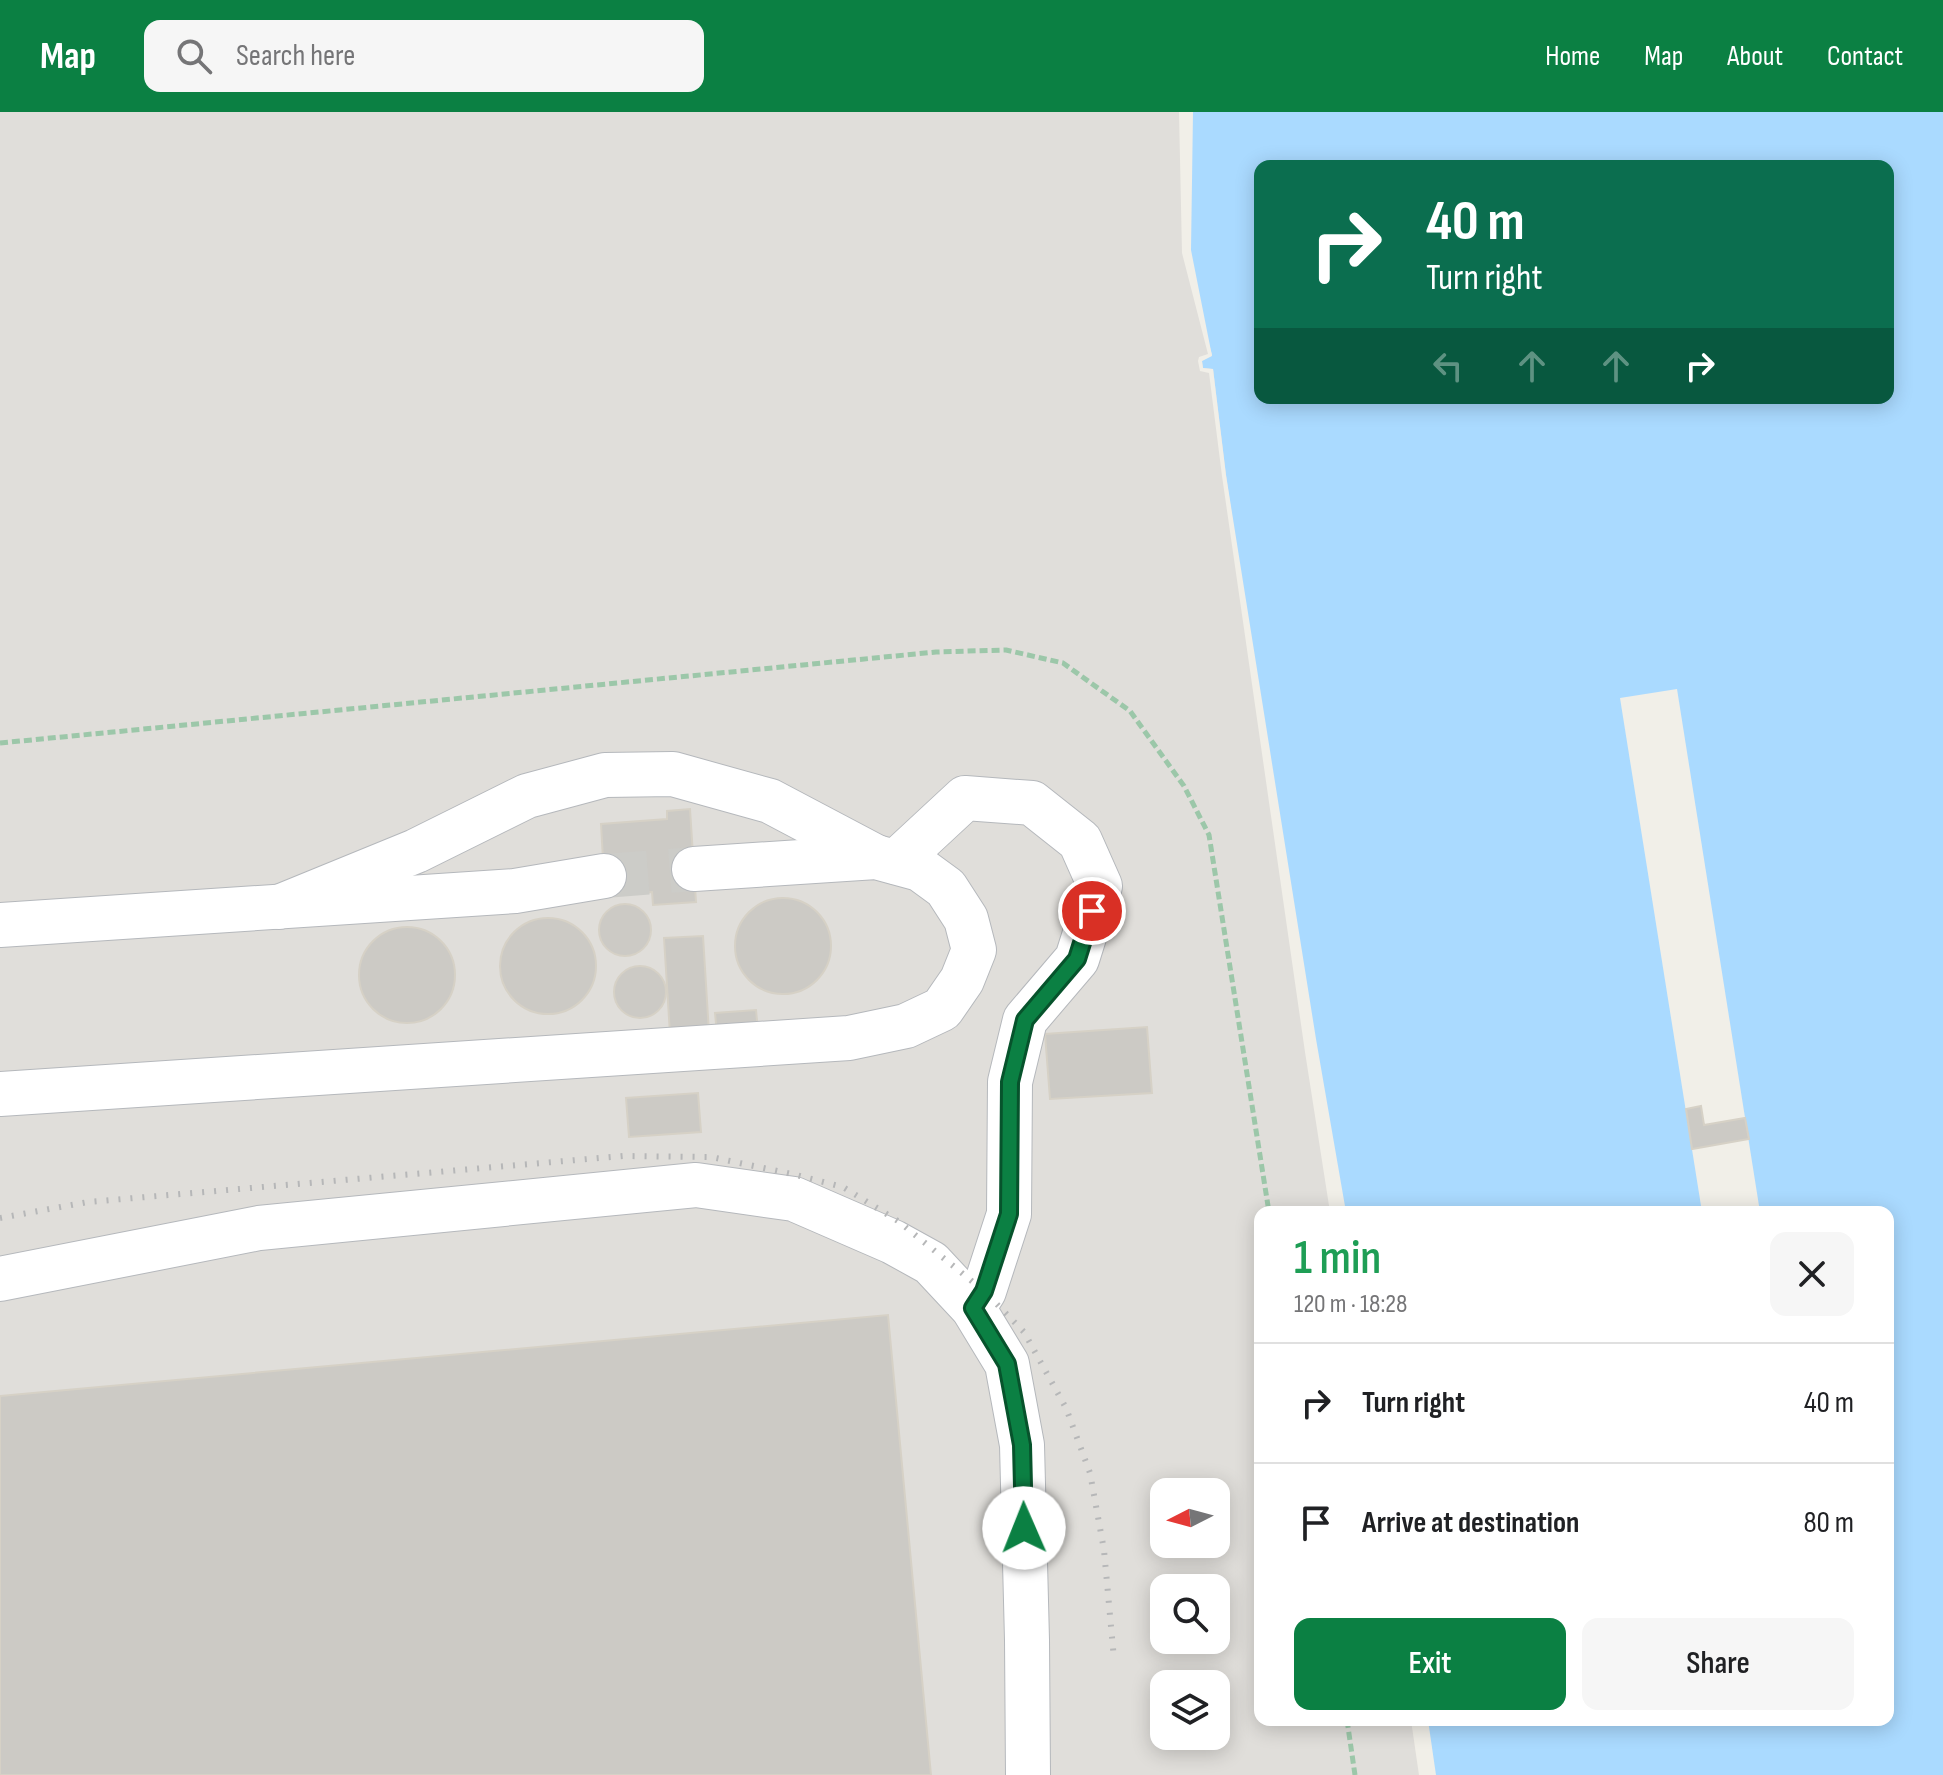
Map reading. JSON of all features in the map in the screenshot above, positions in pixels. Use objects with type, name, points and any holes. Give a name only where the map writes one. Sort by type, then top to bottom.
[{"type":"lane","points":[[0,1094],[849,1038],[906,1026],[942,1009],[962,980],[974,950],[966,919],[946,888],[920,869],[886,860],[770,801],[673,774],[605,775],[527,796],[416,851],[279,907]]},
{"type":"lane","points":[[694,869],[886,860],[965,798],[1032,803],[1080,841],[1100,886],[1077,959],[1025,1020],[1010,1082],[1009,1214],[984,1291],[973,1308]]},
{"type":"lane","points":[[0,925],[515,891],[604,876]]},
{"type":"lane","points":[[0,1279],[259,1228],[696,1185],[794,1199],[893,1242],[931,1263],[973,1308],[1007,1364],[1022,1445],[1028,1775]]},
{"type":"path","points":[[1348,1726],[1355,1775]]},
{"type":"shaded area","points":[[0,112],[1183,112],[1213,369],[1333,1206],[1254,1206],[1254,1726],[1416,1726],[1423,1775],[0,1775]]},
{"type":"water","points":[[1183,112],[1943,112],[1943,1775],[1423,1775],[1416,1726],[1894,1726],[1894,1206],[1333,1206],[1213,369],[1203,368],[1202,361],[1212,355],[1186,253]]},
{"type":"pier","points":[[1179,112],[1193,112],[1191,250],[1212,356],[1202,361],[1203,368],[1213,369],[1226,475],[1345,1206],[1329,1206],[1209,373],[1200,371],[1198,361],[1199,357],[1208,354],[1182,253]]},
{"type":"pier","points":[[1677,689],[1759,1206],[1701,1206],[1620,698]]},
{"type":"pier","points":[[1412,1726],[1429,1726],[1436,1775],[1419,1775]]},
{"type":"building","points":[[690,809],[696,902],[653,905],[652,892],[605,895],[601,824],[667,819],[667,811]]},
{"type":"building","points":[[783,898],[802,901],[817,912],[828,927],[831,946],[828,965],[817,980],[802,991],[783,994],[764,991],[749,980],[738,965],[735,946],[738,927],[749,912],[764,901]]},
{"type":"building","points":[[625,904],[643,912],[651,930],[643,948],[625,956],[607,948],[599,930],[607,912]]},
{"type":"building","points":[[548,918],[567,921],[582,932],[593,947],[596,966],[593,985],[582,1000],[567,1011],[548,1014],[529,1011],[514,1000],[503,985],[500,966],[503,947],[514,932],[529,921]]},
{"type":"building","points":[[407,927],[426,930],[441,941],[452,956],[455,975],[452,994],[441,1009],[426,1020],[407,1023],[388,1020],[373,1009],[362,994],[359,975],[362,956],[373,941],[388,930]]},
{"type":"building","points":[[703,936],[709,1033],[670,1034],[664,938]]},
{"type":"building","points":[[640,966],[658,974],[666,992],[658,1010],[640,1018],[622,1010],[614,992],[622,974]]},
{"type":"building","points":[[756,1010],[758,1031],[717,1034],[715,1013]]},
{"type":"building","points":[[1147,1027],[1152,1093],[1050,1099],[1045,1034]]},
{"type":"building","points":[[698,1093],[701,1132],[629,1137],[626,1098]]},
{"type":"building","points":[[1701,1106],[1704,1125],[1745,1118],[1749,1139],[1692,1149],[1686,1109]]},
{"type":"building","points":[[888,1315],[931,1775],[0,1775],[0,1396]]},
{"type":"tunnel","points":[[604,876],[694,869]]},
{"type":"railway","points":[[0,1218],[88,1202],[623,1156],[711,1157],[843,1187],[898,1221],[984,1291],[1024,1332],[1066,1408],[1090,1473],[1104,1550],[1114,1659]]},
{"type":"route","points":[[1024,1528],[1022,1445],[1007,1364],[973,1308],[984,1291],[1009,1214],[1010,1082],[1025,1020],[1077,959],[1092,911]]}]
